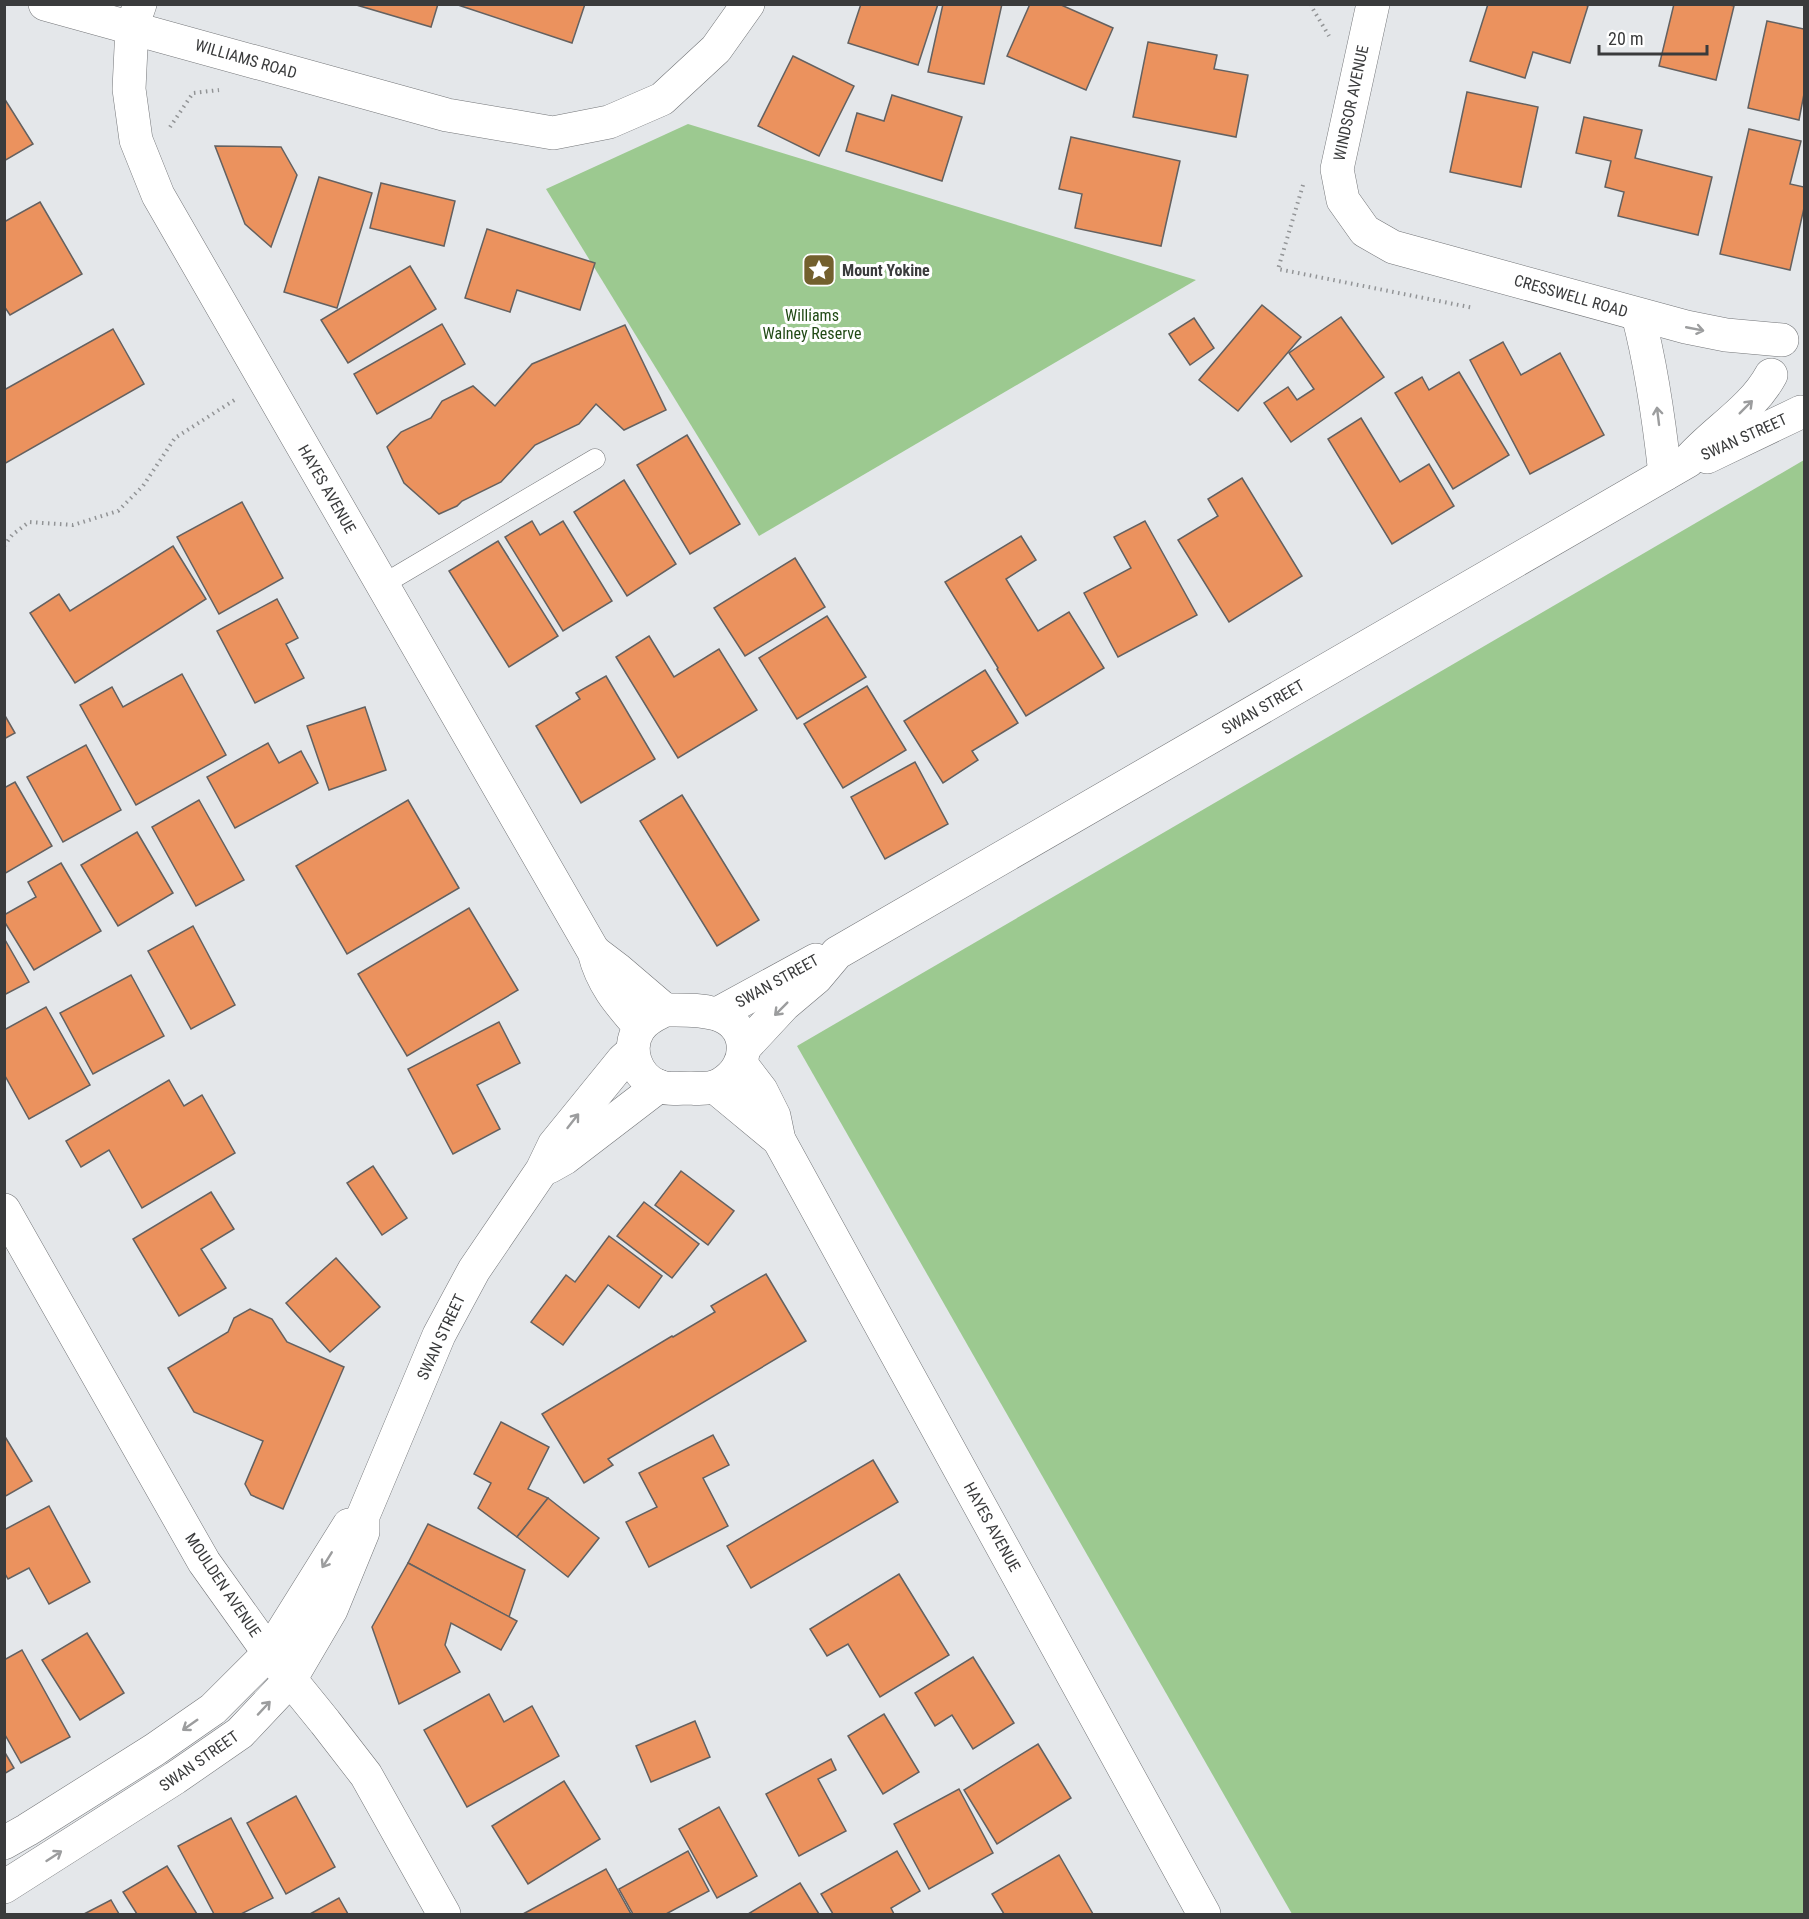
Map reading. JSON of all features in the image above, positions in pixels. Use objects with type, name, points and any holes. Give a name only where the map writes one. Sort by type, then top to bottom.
[{"type":"street","name":"WILLIAMS ROAD","points":[[45,4],[136,16],[447,115],[552,133],[609,122],[662,99],[717,49],[748,4]]},
{"type":"street","name":"WINDSOR AVENUE","points":[[1365,231],[1343,200],[1337,169],[1372,4]]},
{"type":"street","name":"HAYES AVENUE","points":[[136,16],[129,89],[136,140],[158,195],[594,952],[599,970],[613,995],[646,1030]]},
{"type":"street","name":"CRESSWELL ROAD","points":[[1365,231],[1393,247],[1638,315],[1726,335],[1793,332]]},
{"type":"street","points":[[1638,315],[1649,354],[1656,399],[1676,468]]},
{"type":"street","points":[[1793,332],[1775,350],[1771,375],[1781,397],[1790,406],[1802,412]]},
{"type":"street","name":"SWAN STREET","points":[[1676,468],[1737,416],[1764,389],[1771,375]]},
{"type":"street","name":"SWAN STREET","points":[[742,1056],[784,1005],[816,978],[837,953],[1676,468],[1709,456],[1802,412]]},
{"type":"street","name":"SWAN STREET","points":[[717,1014],[826,954],[837,953]]},
{"type":"street","points":[[702,1010],[717,1014],[731,1021],[741,1034],[742,1056],[736,1072],[715,1087],[699,1089],[659,1086],[645,1077],[636,1065],[646,1030],[702,1010]]},
{"type":"street","name":"SWAN STREET","points":[[4,1887],[175,1778],[240,1733],[290,1680],[331,1610],[363,1532],[363,1516],[444,1325],[474,1270],[542,1170],[555,1145],[646,1030]]},
{"type":"street","name":"HAYES AVENUE","points":[[742,1056],[774,1116],[779,1140],[1204,1914]]},
{"type":"street","name":"SWAN STREET","points":[[542,1170],[565,1158],[659,1086]]},
{"type":"street","name":"HAYES AVENUE","points":[[715,1087],[779,1140]]},
{"type":"street","name":"MOULDEN AVENUE","points":[[4,1210],[204,1562],[269,1653],[366,1775],[444,1914]]},
{"type":"street","name":"SWAN STREET","points":[[4,1843],[154,1750],[213,1709],[269,1653],[350,1524],[363,1516]]},
{"type":"lane","points":[[382,585],[595,459]]},
{"type":"path","points":[[4,546],[12,535],[29,522],[73,525],[118,511],[143,486],[176,438],[265,381]]},
{"type":"green space","name":"Williams Walney Reserve","points":[[688,124],[1196,280],[759,536],[546,189]]},
{"type":"green space","points":[[1804,460],[1804,1914],[1292,1914],[797,1046]]},
{"type":"building","points":[[353,4],[438,4],[431,27]]},
{"type":"building","points":[[455,4],[585,4],[572,43]]},
{"type":"building","points":[[861,4],[938,4],[918,65],[848,43]]},
{"type":"building","points":[[943,4],[1002,4],[984,84],[928,72]]},
{"type":"building","points":[[1030,4],[1059,4],[1113,28],[1086,90],[1007,56]]},
{"type":"building","points":[[1488,4],[1583,4],[1588,6],[1570,63],[1533,52],[1525,78],[1470,61]]},
{"type":"building","points":[[1674,4],[1734,6],[1716,80],[1659,66]]},
{"type":"building","points":[[1767,21],[1804,29],[1804,94],[1799,120],[1748,108]]},
{"type":"building","points":[[1148,42],[1217,55],[1214,69],[1248,75],[1236,137],[1133,117]]},
{"type":"building","points":[[793,56],[854,86],[819,156],[758,126]]},
{"type":"building","points":[[1467,92],[1538,107],[1521,187],[1450,172]]},
{"type":"building","points":[[892,95],[962,117],[942,181],[846,151],[857,113],[884,121]]},
{"type":"building","points":[[4,98],[33,144],[4,161]]},
{"type":"building","points":[[1584,117],[1642,130],[1635,158],[1712,177],[1698,235],[1618,216],[1624,192],[1605,187],[1611,161],[1576,153]]},
{"type":"building","points":[[1749,129],[1801,141],[1790,184],[1804,187],[1804,208],[1790,270],[1720,254]]},
{"type":"building","points":[[1071,137],[1180,161],[1161,246],[1075,228],[1082,194],[1059,189]]},
{"type":"building","points":[[215,146],[281,147],[297,175],[271,247],[245,224]]},
{"type":"building","points":[[319,177],[372,193],[337,308],[284,292]]},
{"type":"building","points":[[381,183],[455,201],[444,246],[370,228]]},
{"type":"building","points":[[40,202],[82,274],[10,315],[4,306],[4,222]]},
{"type":"building","points":[[487,229],[595,263],[580,310],[517,290],[510,312],[465,298]]},
{"type":"building","points":[[410,266],[436,309],[348,363],[321,320]]},
{"type":"building","points":[[1262,305],[1301,337],[1238,411],[1199,380]]},
{"type":"building","points":[[1341,317],[1384,377],[1291,442],[1264,403],[1288,387],[1297,400],[1314,389],[1289,353]]},
{"type":"building","points":[[1194,318],[1214,348],[1190,365],[1169,334]]},
{"type":"building","points":[[442,324],[465,364],[377,414],[354,374]]},
{"type":"building","points":[[625,325],[666,410],[624,430],[596,404],[579,424],[535,445],[501,482],[439,514],[404,483],[387,447],[401,432],[431,418],[442,401],[473,386],[495,406],[532,364]]},
{"type":"building","points":[[113,329],[144,384],[4,464],[4,390]]},
{"type":"building","points":[[1503,342],[1521,375],[1560,353],[1604,435],[1530,474],[1470,360]]},
{"type":"building","points":[[1459,372],[1509,455],[1453,489],[1395,393],[1422,377],[1429,390]]},
{"type":"building","points":[[1361,418],[1400,482],[1429,464],[1454,506],[1392,544],[1328,439]]},
{"type":"building","points":[[687,435],[740,524],[690,554],[637,465]]},
{"type":"building","points":[[1242,478],[1302,576],[1229,622],[1178,540],[1218,516],[1208,499]]},
{"type":"building","points":[[624,480],[676,564],[627,596],[574,512]]},
{"type":"building","points":[[242,502],[283,578],[219,614],[177,537]]},
{"type":"building","points":[[532,521],[540,535],[563,521],[612,601],[563,631],[505,537]]},
{"type":"building","points":[[1145,521],[1197,615],[1118,657],[1084,593],[1131,568],[1114,537]]},
{"type":"building","points":[[1021,536],[1036,560],[1006,579],[1038,631],[1069,612],[1104,668],[1026,716],[945,582]]},
{"type":"building","points":[[498,541],[558,636],[509,667],[449,571]]},
{"type":"building","points":[[173,546],[206,599],[75,683],[30,613],[59,594],[70,611]]},
{"type":"building","points":[[795,558],[825,607],[745,656],[714,608]]},
{"type":"building","points":[[277,599],[298,638],[286,644],[304,678],[255,703],[217,631]]},
{"type":"building","points":[[827,616],[866,677],[797,719],[759,658]]},
{"type":"building","points":[[649,636],[674,677],[719,649],[757,710],[678,758],[616,657]]},
{"type":"building","points":[[985,670],[1018,723],[972,751],[978,760],[943,783],[904,721]]},
{"type":"building","points":[[182,674],[226,755],[136,805],[80,705],[112,687],[123,707]]},
{"type":"building","points":[[606,676],[655,759],[581,803],[536,726],[580,699],[576,693]]},
{"type":"building","points":[[867,686],[906,750],[843,788],[804,724]]},
{"type":"building","points":[[365,707],[386,770],[329,790],[307,726]]},
{"type":"building","points":[[4,714],[15,733],[4,739]]},
{"type":"building","points":[[268,743],[279,763],[301,751],[318,783],[235,828],[207,777]]},
{"type":"building","points":[[86,745],[121,810],[63,842],[27,777]]},
{"type":"building","points":[[915,762],[948,824],[885,859],[851,797]]},
{"type":"building","points":[[15,782],[52,846],[4,874],[4,788]]},
{"type":"building","points":[[682,795],[759,920],[717,946],[640,821]]},
{"type":"building","points":[[199,800],[244,880],[196,906],[152,827]]},
{"type":"building","points":[[408,800],[459,888],[347,954],[296,866]]},
{"type":"building","points":[[137,832],[173,893],[118,926],[81,865]]},
{"type":"building","points":[[61,863],[101,931],[34,970],[4,921],[4,915],[36,897],[28,882]]},
{"type":"building","points":[[469,908],[518,990],[407,1056],[358,974]]},
{"type":"building","points":[[193,926],[235,1005],[191,1029],[148,951]]},
{"type":"building","points":[[4,938],[29,982],[4,995]]},
{"type":"building","points":[[131,975],[164,1036],[93,1074],[60,1013]]},
{"type":"building","points":[[46,1007],[90,1085],[29,1119],[4,1074],[4,1030]]},
{"type":"building","points":[[499,1022],[520,1063],[477,1085],[500,1129],[453,1154],[408,1069]]},
{"type":"building","points":[[169,1080],[184,1106],[202,1095],[235,1153],[142,1208],[109,1150],[81,1167],[66,1141]]},
{"type":"building","points":[[373,1166],[407,1218],[382,1235],[347,1183]]},
{"type":"building","points":[[681,1171],[734,1211],[708,1245],[655,1205]]},
{"type":"building","points":[[211,1192],[234,1229],[201,1249],[226,1288],[179,1316],[133,1239]]},
{"type":"building","points":[[644,1202],[699,1244],[672,1278],[617,1236]]},
{"type":"building","points":[[609,1236],[662,1276],[639,1308],[608,1285],[563,1345],[531,1322],[566,1275],[575,1282]]},
{"type":"building","points":[[336,1258],[380,1307],[330,1352],[286,1303]]},
{"type":"building","points":[[766,1274],[806,1341],[608,1459],[613,1465],[584,1483],[542,1414],[715,1312],[711,1306]]},
{"type":"building","points":[[250,1309],[272,1319],[287,1342],[344,1367],[283,1509],[251,1495],[245,1484],[263,1441],[194,1412],[168,1368],[228,1332],[234,1318]]},
{"type":"building","points":[[501,1422],[549,1447],[528,1489],[548,1498],[517,1537],[478,1508],[491,1483],[474,1474]]},
{"type":"building","points":[[4,1435],[32,1481],[4,1497]]},
{"type":"building","points":[[713,1435],[729,1465],[703,1478],[728,1526],[649,1567],[626,1522],[657,1507],[639,1473]]},
{"type":"building","points":[[873,1460],[898,1502],[751,1588],[727,1546]]},
{"type":"building","points":[[548,1498],[599,1538],[568,1577],[517,1537]]},
{"type":"building","points":[[49,1506],[90,1582],[49,1604],[29,1568],[8,1579],[4,1572],[4,1530]]},
{"type":"building","points":[[428,1524],[525,1570],[509,1617],[408,1563]]},
{"type":"building","points":[[408,1563],[517,1621],[501,1650],[451,1623],[445,1645],[460,1672],[399,1704],[372,1627]]},
{"type":"building","points":[[899,1574],[949,1655],[880,1697],[848,1644],[827,1656],[810,1629]]},
{"type":"building","points":[[87,1633],[124,1693],[80,1720],[42,1660]]},
{"type":"building","points":[[22,1650],[70,1737],[21,1763],[4,1733],[4,1660]]},
{"type":"building","points":[[973,1657],[1014,1723],[973,1749],[952,1715],[935,1726],[915,1693]]},
{"type":"building","points":[[489,1694],[504,1722],[532,1706],[559,1756],[467,1807],[424,1730]]},
{"type":"building","points":[[884,1714],[919,1772],[883,1794],[848,1736]]},
{"type":"building","points":[[695,1721],[710,1757],[651,1782],[636,1746]]},
{"type":"building","points":[[1038,1744],[1071,1798],[997,1844],[964,1790]]},
{"type":"building","points":[[4,1751],[14,1768],[4,1774]]},
{"type":"building","points":[[831,1759],[836,1770],[818,1779],[846,1831],[799,1856],[766,1794]]},
{"type":"building","points":[[564,1781],[600,1839],[528,1884],[492,1826]]},
{"type":"building","points":[[959,1789],[993,1853],[929,1889],[894,1824]]},
{"type":"building","points":[[296,1796],[335,1867],[286,1894],[247,1823]]},
{"type":"building","points":[[719,1807],[757,1876],[717,1898],[679,1829]]},
{"type":"building","points":[[231,1818],[273,1898],[241,1914],[214,1914],[178,1846]]},
{"type":"building","points":[[688,1851],[709,1891],[666,1914],[633,1914],[619,1889]]},
{"type":"building","points":[[897,1851],[920,1891],[891,1908],[894,1914],[833,1914],[821,1894]]},
{"type":"building","points":[[1059,1855],[1093,1914],[1004,1914],[992,1894]]},
{"type":"building","points":[[167,1866],[197,1914],[137,1914],[123,1892]]},
{"type":"building","points":[[606,1869],[631,1914],[523,1914]]},
{"type":"building","points":[[800,1883],[819,1914],[748,1914]]},
{"type":"building","points":[[339,1898],[348,1914],[310,1914]]},
{"type":"building","points":[[111,1900],[119,1914],[84,1914]]},
{"type":"place","name":"Mount Yokine","points":[[819,270]]}]
